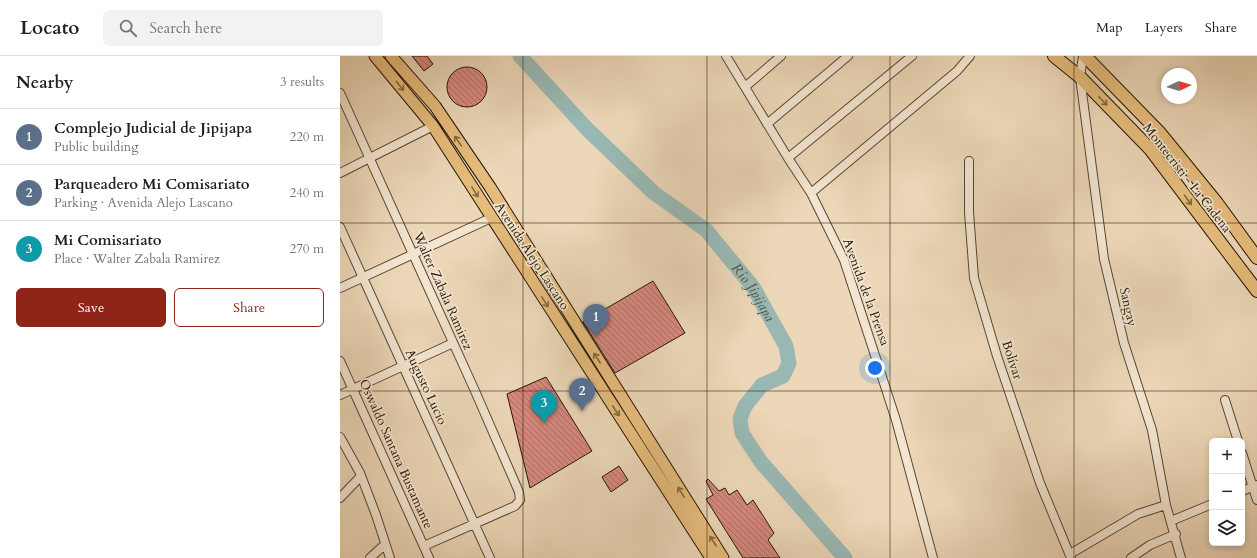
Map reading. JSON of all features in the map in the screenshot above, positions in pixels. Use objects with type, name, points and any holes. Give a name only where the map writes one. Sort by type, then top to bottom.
[{"type":"highway","name":"Montecristi - La Cadena","points":[[1054,56],[1080,77],[1150,149],[1257,291]]},
{"type":"highway","name":"Montecristi - La Cadena","points":[[1084,56],[1160,133],[1216,203],[1257,258]]},
{"type":"main road","name":"Avenida Alejo Lascano","points":[[375,56],[433,126],[711,558]]},
{"type":"main road","name":"Avenida Alejo Lascano","points":[[391,56],[435,106],[490,187],[723,558]]},
{"type":"street","name":"Avenida de la Prensa","points":[[726,56],[811,193],[844,260],[896,420],[933,558]]},
{"type":"street","points":[[745,86],[781,56]]},
{"type":"street","points":[[768,124],[848,56]]},
{"type":"street","points":[[788,158],[912,56]]},
{"type":"street","points":[[811,193],[958,70],[970,56]]},
{"type":"street","name":"Sangay","points":[[1084,56],[1080,77],[1104,259],[1124,343],[1152,430],[1166,505],[1176,534],[1181,558]]},
{"type":"street","name":"Walter Zabala Ramirez","points":[[340,93],[516,485],[520,500],[515,506],[476,525]]},
{"type":"street","points":[[340,173],[433,126]]},
{"type":"street","name":"Bolívar","points":[[969,161],[970,218],[974,278],[997,356],[1040,483],[1071,556]]},
{"type":"street","points":[[340,288],[491,218]]},
{"type":"street","name":"Augusto Lucio","points":[[340,227],[490,558]]},
{"type":"street","points":[[340,395],[352,388],[453,343]]},
{"type":"street","name":"Oswaldo Santana Bustamante","points":[[340,361],[429,558]]},
{"type":"street","points":[[1225,400],[1237,438]]},
{"type":"street","points":[[340,437],[361,476],[390,558]]},
{"type":"street","points":[[1245,460],[1255,486],[1257,500]]},
{"type":"street","points":[[340,498],[361,476]]},
{"type":"street","points":[[1245,490],[1255,486]]},
{"type":"street","points":[[1071,556],[1138,514],[1166,505]]},
{"type":"street","points":[[1171,522],[1209,505]]},
{"type":"street","points":[[424,546],[476,525]]},
{"type":"street","points":[[1131,558],[1150,545],[1176,534]]},
{"type":"street","points":[[370,558],[386,546]]},
{"type":"building","points":[[412,56],[427,56],[433,64],[424,71]]},
{"type":"building","points":[[471,67],[478,70],[484,76],[487,87],[486,95],[478,104],[471,107],[463,107],[456,104],[448,95],[447,83],[450,76],[459,68]]},
{"type":"building","points":[[653,281],[685,333],[615,373],[583,322]]},
{"type":"building","points":[[546,377],[592,451],[530,488],[507,394]]},
{"type":"building","points":[[619,466],[628,480],[611,492],[602,477]]},
{"type":"building","points":[[708,479],[719,491],[725,488],[729,495],[737,490],[747,505],[753,500],[774,533],[768,540],[780,558],[743,558],[706,499],[713,495],[706,481]]},
{"type":"waterway","name":"Río Jipijapa","points":[[520,56],[588,130],[654,193],[706,230],[753,287],[786,346],[789,363],[783,376],[762,385],[745,406],[740,419],[742,433],[761,462],[845,558]]},
{"type":"place","name":"Complejo Judicial de Jipijapa","points":[[596,337]]},
{"type":"place","name":"Parqueadero Mi Comisariato","points":[[582,411]]},
{"type":"place","name":"Mi Comisariato","points":[[544,423]]}]
